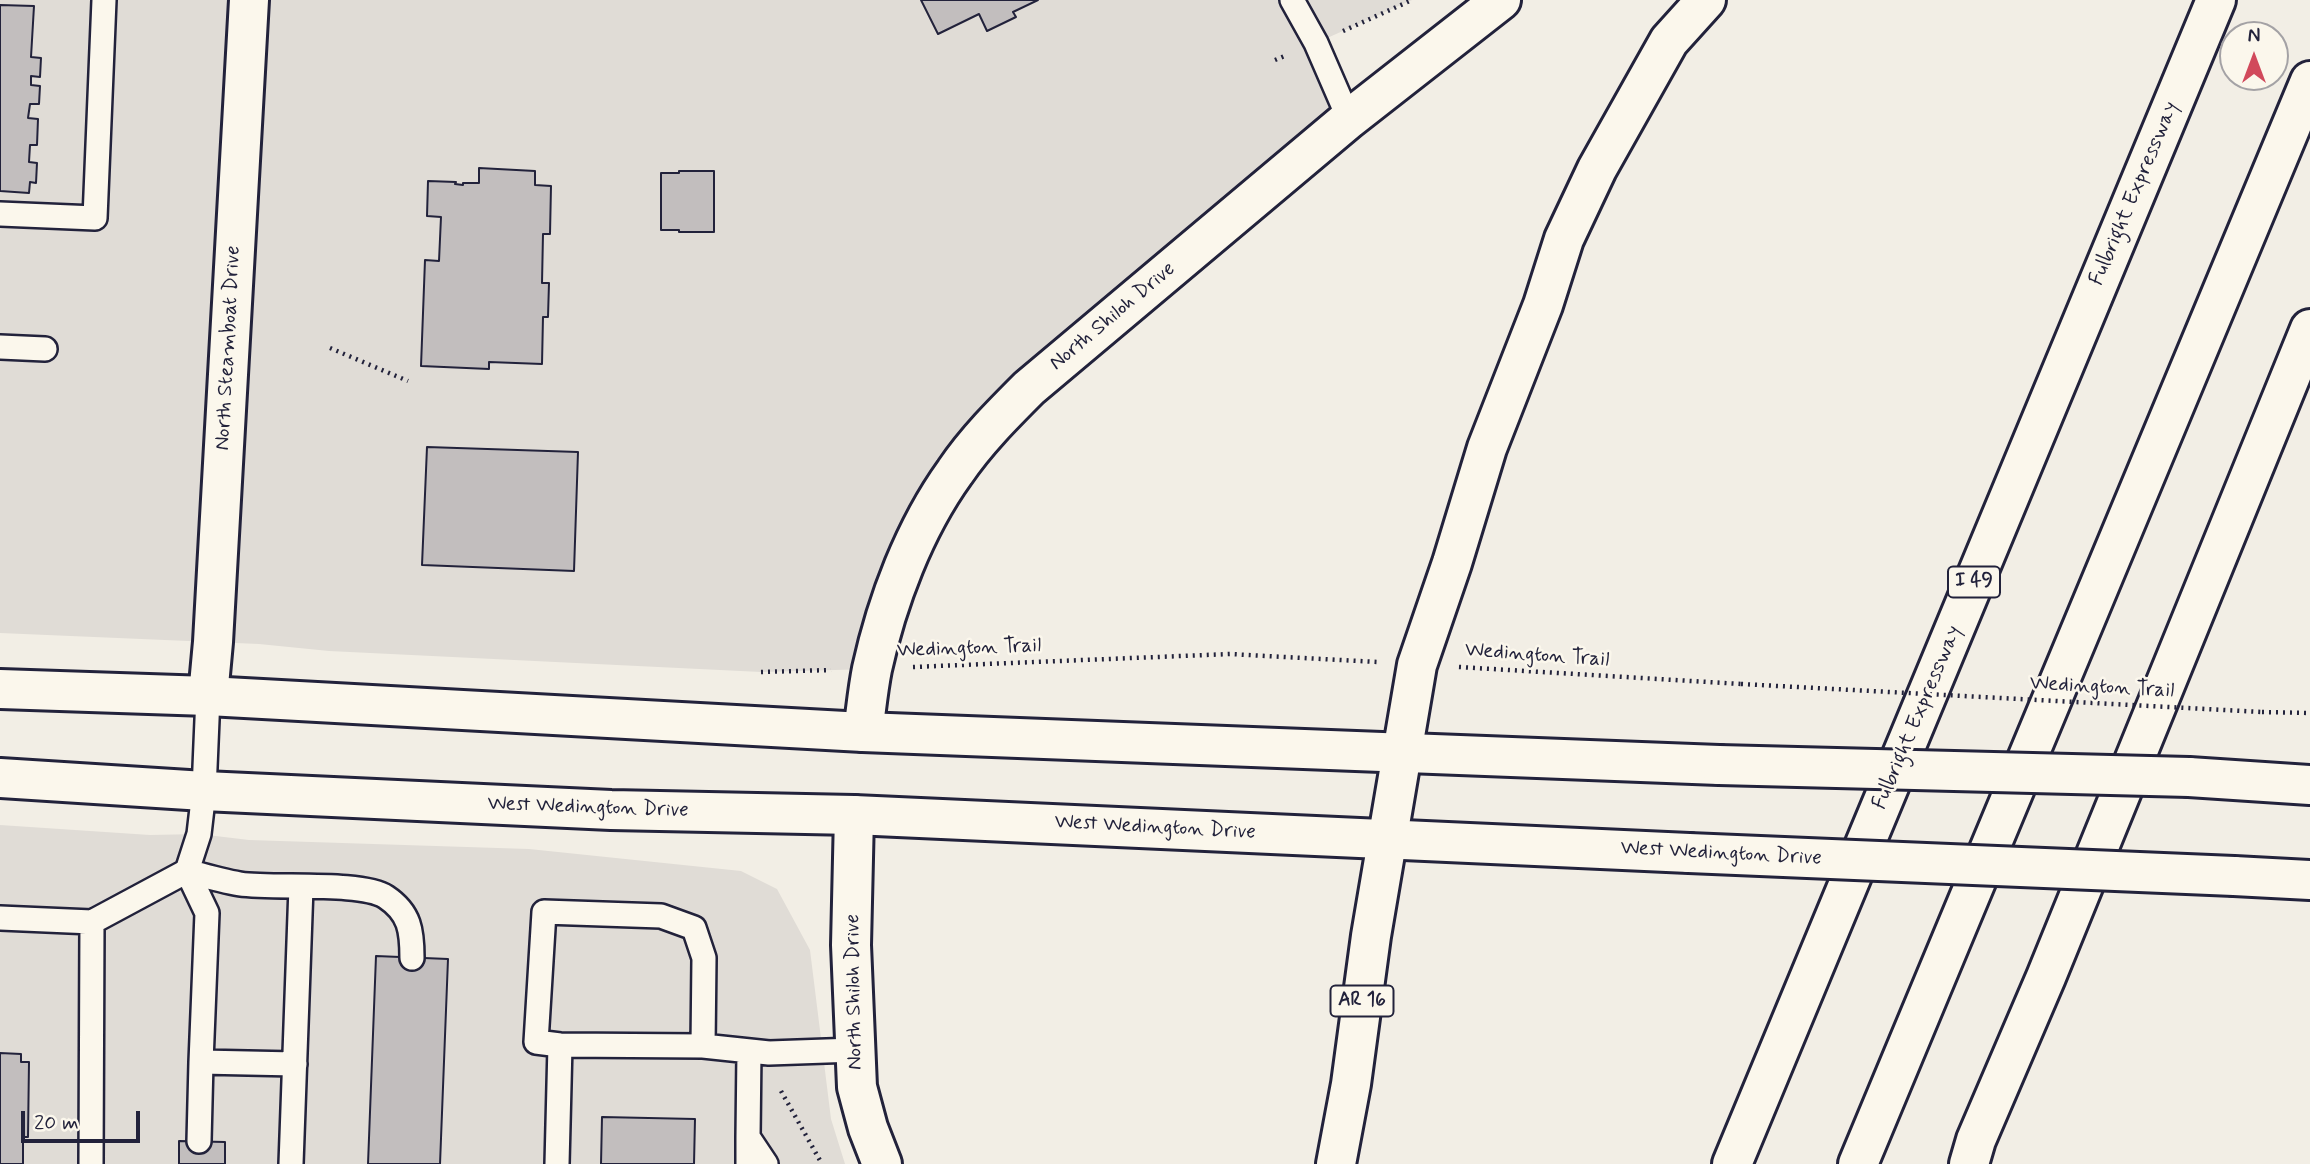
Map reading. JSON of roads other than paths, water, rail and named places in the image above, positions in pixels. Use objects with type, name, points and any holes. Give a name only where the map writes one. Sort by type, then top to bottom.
[{"type":"main road","name":"North Steamboat Drive","points":[[208,696],[249,0]]},
{"type":"main road","name":"North Shiloh Drive","points":[[863,732],[872,668],[896,586],[927,517],[954,472],[993,424],[1029,387],[1349,119],[1501,0]]},
{"type":"main road","points":[[1388,838],[1417,665],[1487,448],[1543,305],[1564,239],[1597,169],[1669,41],[1706,0]]},
{"type":"main road","name":"Fulbright Expressway","points":[[1732,1164],[2216,0]]},
{"type":"main road","points":[[1858,1164],[2310,81]]},
{"type":"main road","points":[[1969,1164],[1976,1140],[2052,965],[2310,329]]},
{"type":"main road","points":[[0,689],[208,696],[863,732],[1719,765],[2189,777],[2310,785]]},
{"type":"main road","name":"West Wedington Drive","points":[[0,778],[204,791],[611,810],[855,815],[2310,880]]},
{"type":"main road","name":"North Shiloh Drive","points":[[855,815],[851,945],[857,1087],[868,1128],[882,1164]]},
{"type":"main road","name":"AR 16","points":[[1336,1164],[1351,1084],[1371,936],[1388,838]]},
{"type":"lane","points":[[0,214],[95,218],[104,0]]},
{"type":"lane","points":[[1292,0],[1316,43],[1349,119]]},
{"type":"lane","points":[[0,347],[45,349]]},
{"type":"lane","points":[[199,1141],[206,912],[187,872],[199,834],[204,791],[208,696]]},
{"type":"lane","points":[[0,918],[92,922],[187,872],[240,884],[356,888],[384,895],[404,914],[412,932],[412,958]]},
{"type":"lane","points":[[291,1164],[301,887]]},
{"type":"lane","points":[[703,1046],[704,958],[694,928],[661,916],[544,912],[536,1042],[559,1045],[703,1046],[759,1052],[855,1050]]},
{"type":"lane","points":[[92,922],[92,1164]]},
{"type":"lane","points":[[557,1164],[559,1045]]},
{"type":"lane","points":[[748,1164],[748,1137],[759,1052]]},
{"type":"lane","points":[[201,1062],[295,1064]]},
{"type":"lane","points":[[748,1137],[766,1164]]}]
